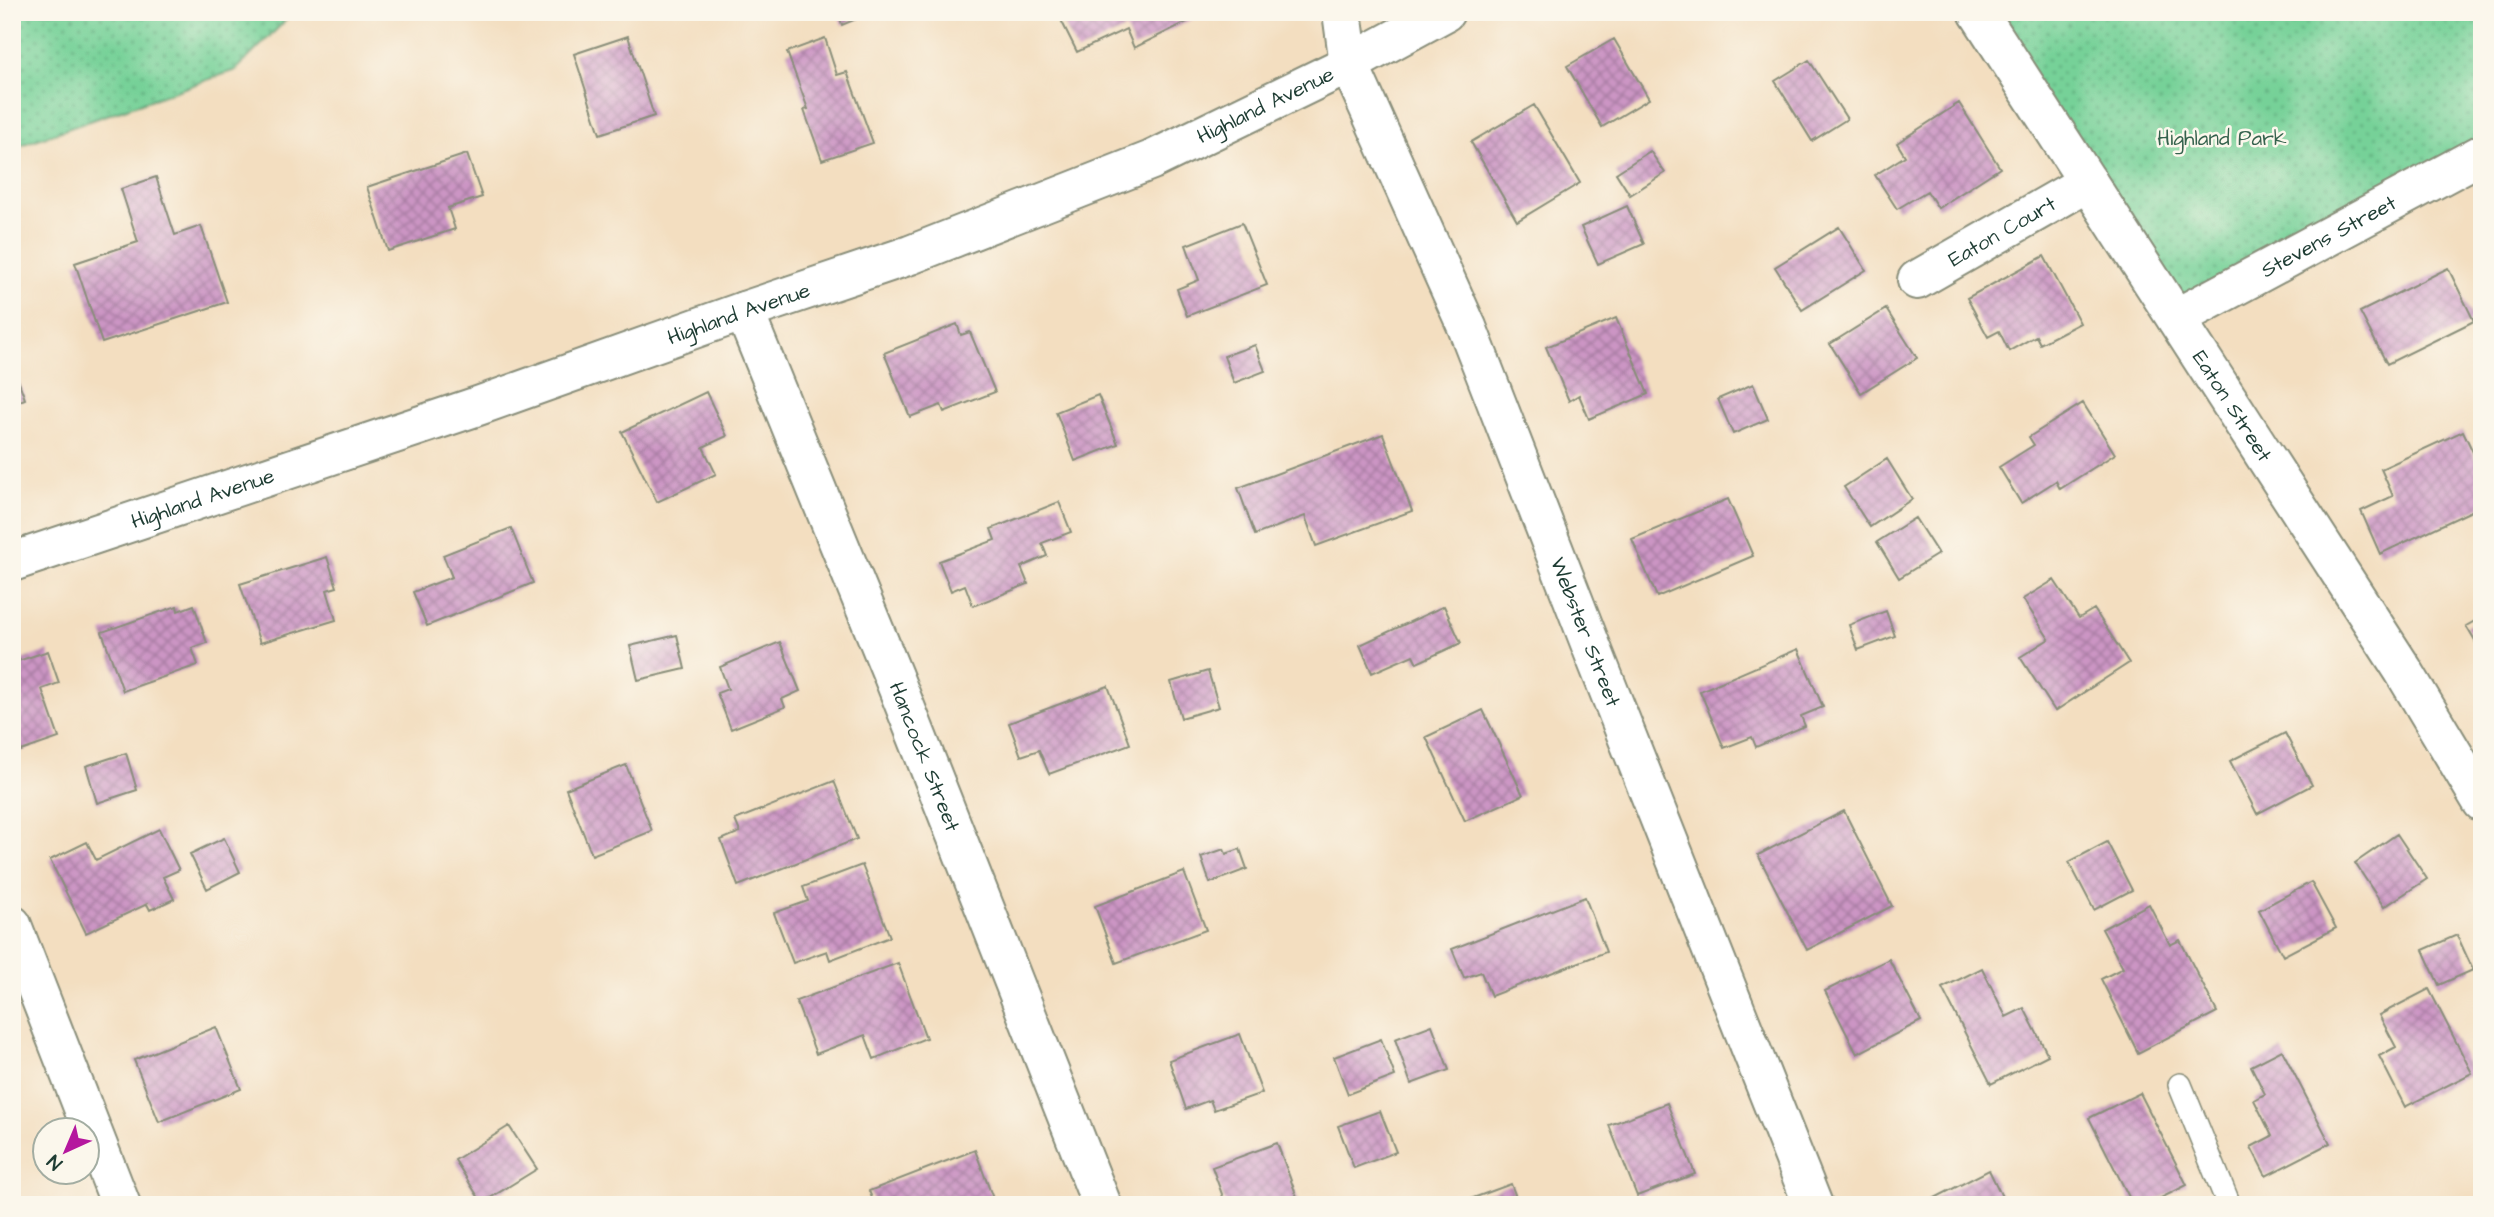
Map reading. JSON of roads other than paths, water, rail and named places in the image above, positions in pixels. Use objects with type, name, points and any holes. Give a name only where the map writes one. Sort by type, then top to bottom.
[{"type":"street","name":"Webster Street","points":[[1342,12],[1349,64],[1467,327],[1640,773],[1813,1205]]},
{"type":"street","name":"Highland Avenue","points":[[12,562],[478,406],[910,255],[1153,160],[1349,64],[1445,12]]},
{"type":"street","name":"Eaton Street","points":[[1978,12],[2403,670],[2482,802]]},
{"type":"street","name":"Stevens Street","points":[[2176,317],[2482,154]]},
{"type":"street","name":"Eaton Court","points":[[1917,280],[2088,182]]},
{"type":"street","name":"Hancock Street","points":[[744,311],[893,676],[1102,1205]]},
{"type":"street","points":[[12,925],[121,1205]]},
{"type":"lane","points":[[2180,1085],[2229,1205]]},
{"type":"park label","name":"Highland Park","points":[[2222,138]]}]
